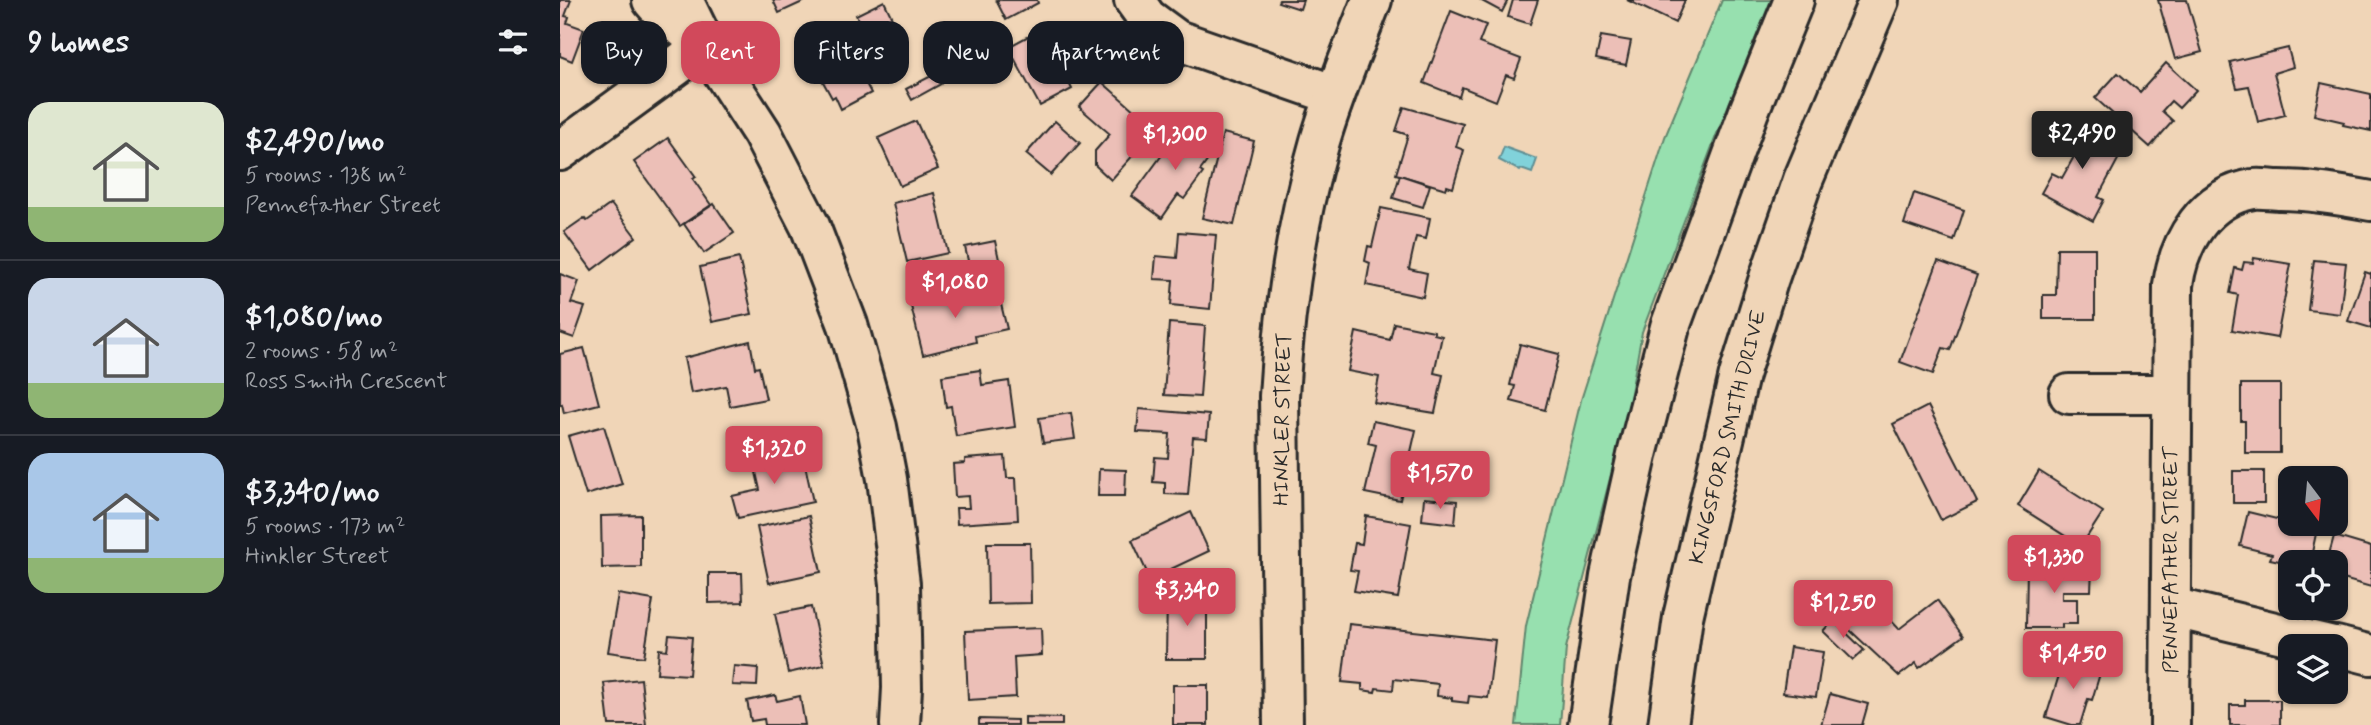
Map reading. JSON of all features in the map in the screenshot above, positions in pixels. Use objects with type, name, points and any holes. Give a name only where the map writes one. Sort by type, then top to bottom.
[{"type":"street","points":[[652,0],[681,27]]},
{"type":"street","points":[[684,0],[694,21]]},
{"type":"street","points":[[1133,0],[1147,18],[1177,40],[1335,95]]},
{"type":"street","name":"HINKLER STREET","points":[[1283,725],[1279,396],[1282,344],[1296,241],[1320,143],[1335,95],[1372,0]]},
{"type":"street","points":[[1588,725],[1610,576],[1670,327],[1749,111],[1794,0]]},
{"type":"street","name":"KINGSFORD SMITH DRIVE","points":[[1668,725],[1683,617],[1739,375],[1803,180],[1879,0]]},
{"type":"street","points":[[560,150],[681,62]]},
{"type":"street","points":[[731,84],[762,132],[810,226],[852,338],[877,427],[887,479],[900,584],[900,725]]},
{"type":"street","name":"PENNEFATHER STREET","points":[[2170,725],[2175,267],[2189,234],[2210,209],[2224,200],[2253,189],[2313,190],[2371,201]]},
{"type":"street","points":[[2069,394],[2172,394]]},
{"type":"street","points":[[2171,607],[2285,634]]},
{"type":"street","points":[[2348,649],[2371,655]]},
{"type":"green space","points":[[1722,0],[1771,0],[1642,332],[1628,409],[1566,648],[1560,725],[1516,725],[1526,626],[1581,400],[1665,137]]},
{"type":"water","points":[[1504,147],[1537,159],[1532,173],[1521,169],[1520,171],[1499,160]]},
{"type":"building","points":[[560,0],[571,0],[565,16],[569,17],[567,23],[581,28],[581,37],[572,61],[560,56]]},
{"type":"building","points":[[773,0],[807,0],[779,13]]},
{"type":"building","points":[[996,0],[1037,0],[1038,3],[1006,20]]},
{"type":"building","points":[[1303,0],[1300,9],[1278,2]]},
{"type":"building","points":[[1480,0],[1508,0],[1502,12]]},
{"type":"building","points":[[1513,0],[1538,0],[1530,24],[1508,17]]},
{"type":"building","points":[[1627,0],[1685,0],[1675,23]]},
{"type":"building","points":[[2158,0],[2187,0],[2202,52],[2175,59]]},
{"type":"building","points":[[884,1],[894,21],[859,21],[856,15]]},
{"type":"building","points":[[1451,11],[1486,25],[1479,43],[1521,59],[1514,78],[1506,75],[1496,101],[1462,87],[1459,97],[1424,83]]},
{"type":"building","points":[[1601,36],[1631,41],[1626,65],[1596,59]]},
{"type":"building","points":[[1027,37],[1027,82],[1013,56],[1013,44]]},
{"type":"building","points":[[2288,48],[2293,67],[2274,73],[2285,115],[2258,122],[2249,86],[2237,88],[2230,62]]},
{"type":"building","points":[[2166,63],[2196,90],[2179,108],[2171,101],[2162,111],[2173,121],[2150,147],[2095,98],[2118,73],[2140,92]]},
{"type":"building","points":[[923,80],[923,84],[941,84],[912,100],[906,89]]},
{"type":"building","points":[[2321,83],[2371,94],[2371,131],[2314,115]]},
{"type":"building","points":[[824,84],[866,84],[871,93],[841,109],[835,96],[832,98]]},
{"type":"building","points":[[1028,84],[1069,84],[1072,89],[1040,106]]},
{"type":"building","points":[[1100,84],[1104,84],[1152,126],[1133,148],[1137,151],[1111,180],[1095,165],[1095,151],[1110,134],[1079,107]]},
{"type":"building","points":[[1404,107],[1463,124],[1456,147],[1464,150],[1453,188],[1447,186],[1446,189],[1396,174],[1408,135],[1396,131]]},
{"type":"building","points":[[2063,120],[2122,152],[2098,197],[2104,200],[2093,221],[2041,193],[2052,173],[2062,178],[2076,153],[2052,141]]},
{"type":"building","points":[[916,121],[938,169],[900,186],[878,138]]},
{"type":"building","points":[[1055,121],[1080,143],[1051,175],[1026,154]]},
{"type":"building","points":[[1184,125],[1216,149],[1184,199],[1178,195],[1162,218],[1132,196]]},
{"type":"building","points":[[1223,133],[1254,141],[1234,225],[1202,218]]},
{"type":"building","points":[[668,138],[696,177],[693,179],[711,205],[680,226],[634,162]]},
{"type":"building","points":[[1400,175],[1430,185],[1423,207],[1393,198]]},
{"type":"building","points":[[934,193],[948,253],[907,262],[893,203]]},
{"type":"building","points":[[1914,193],[1964,210],[1954,241],[1904,224]]},
{"type":"building","points":[[611,204],[636,237],[592,270],[564,232],[584,218],[587,221]]},
{"type":"building","points":[[714,204],[734,233],[704,253],[684,224]]},
{"type":"building","points":[[1381,208],[1430,218],[1426,239],[1416,237],[1409,269],[1427,273],[1423,297],[1366,285],[1370,263],[1365,261],[1368,246],[1372,247]]},
{"type":"building","points":[[1179,232],[1216,235],[1210,309],[1171,305],[1173,280],[1154,279],[1156,256],[1177,258]]},
{"type":"building","points":[[995,241],[1000,264],[970,270],[965,247]]},
{"type":"building","points":[[2057,248],[2095,248],[2095,319],[2043,319],[2043,295],[2056,295]]},
{"type":"building","points":[[739,258],[752,314],[712,322],[700,267]]},
{"type":"building","points":[[2254,258],[2291,264],[2277,338],[2232,330],[2238,295],[2230,293],[2235,268],[2242,270],[2244,262],[2253,263]]},
{"type":"building","points":[[2314,260],[2346,263],[2340,314],[2308,310]]},
{"type":"building","points":[[1938,261],[1977,275],[1950,350],[1943,348],[1933,374],[1900,362]]},
{"type":"building","points":[[2365,272],[2371,274],[2371,328],[2348,321]]},
{"type":"building","points":[[560,274],[579,281],[571,303],[585,307],[574,338],[560,333]]},
{"type":"building","points":[[963,289],[967,304],[999,296],[1007,329],[975,336],[976,342],[923,355],[910,302]]},
{"type":"building","points":[[1169,323],[1205,326],[1200,397],[1164,395]]},
{"type":"building","points":[[1394,323],[1434,331],[1434,334],[1442,336],[1434,373],[1443,375],[1435,413],[1374,403],[1379,377],[1348,371],[1356,332],[1390,340]]},
{"type":"building","points":[[750,341],[755,368],[759,367],[766,399],[730,406],[726,386],[691,393],[684,358]]},
{"type":"building","points":[[1520,344],[1559,354],[1545,410],[1511,401],[1515,386],[1510,385]]},
{"type":"building","points":[[584,348],[599,404],[564,413],[562,404],[560,405],[560,354]]},
{"type":"building","points":[[980,370],[982,385],[1009,381],[1015,427],[956,436],[951,406],[946,407],[942,376]]},
{"type":"building","points":[[2241,384],[2280,384],[2280,453],[2245,453],[2245,421],[2241,421]]},
{"type":"building","points":[[1928,406],[1977,502],[1941,520],[1893,424]]},
{"type":"building","points":[[1139,409],[1209,415],[1207,438],[1193,437],[1188,495],[1165,494],[1165,483],[1153,482],[1155,457],[1168,458],[1170,434],[1137,432]]},
{"type":"building","points":[[1071,413],[1075,439],[1043,443],[1039,418]]},
{"type":"building","points":[[1373,421],[1416,430],[1400,500],[1365,493],[1376,445],[1368,443]]},
{"type":"building","points":[[604,426],[622,484],[586,495],[568,436]]},
{"type":"building","points":[[776,445],[781,470],[805,465],[813,502],[738,518],[732,496],[760,490],[751,450]]},
{"type":"building","points":[[1005,456],[1007,478],[1016,478],[1018,520],[957,524],[956,508],[969,508],[968,496],[955,497],[953,464],[965,463],[965,459]]},
{"type":"building","points":[[1099,469],[1126,470],[1125,496],[1098,496]]},
{"type":"building","points":[[2039,471],[2103,512],[2081,546],[2018,506]]},
{"type":"building","points":[[2233,471],[2264,471],[2264,503],[2233,503]]},
{"type":"building","points":[[1424,498],[1457,501],[1455,524],[1422,520]]},
{"type":"building","points":[[1191,512],[1209,551],[1150,579],[1132,540]]},
{"type":"building","points":[[2248,512],[2278,519],[2278,536],[2316,536],[2313,550],[2278,550],[2278,561],[2270,559],[2272,554],[2240,546]]},
{"type":"building","points":[[641,515],[641,567],[602,568],[601,516]]},
{"type":"building","points":[[809,516],[821,572],[769,583],[757,527]]},
{"type":"building","points":[[1366,516],[1411,524],[1398,598],[1354,591],[1358,571],[1350,570],[1355,543],[1362,544]]},
{"type":"building","points":[[2334,536],[2371,547],[2371,587],[2348,580],[2348,550],[2330,550]]},
{"type":"building","points":[[987,543],[1030,543],[1031,603],[988,604]]},
{"type":"building","points":[[2027,567],[2092,568],[2091,591],[2062,591],[2062,599],[2077,599],[2077,624],[2062,624],[2062,628],[2026,628]]},
{"type":"building","points":[[709,573],[742,573],[743,602],[709,603]]},
{"type":"building","points":[[618,594],[653,600],[644,657],[608,652]]},
{"type":"building","points":[[1867,595],[1899,629],[1937,600],[1963,636],[1919,668],[1916,663],[1899,676],[1839,620]]},
{"type":"building","points":[[1167,596],[1207,596],[1207,659],[1166,659]]},
{"type":"building","points":[[811,607],[824,665],[788,673],[775,614]]},
{"type":"building","points":[[1833,620],[1864,650],[1853,660],[1823,631]]},
{"type":"building","points":[[1349,624],[1495,640],[1488,698],[1469,696],[1468,703],[1452,701],[1452,698],[1437,696],[1438,684],[1394,679],[1393,690],[1376,688],[1375,692],[1362,690],[1362,684],[1342,682]]},
{"type":"building","points":[[1041,628],[1042,655],[1014,657],[1016,697],[968,700],[965,631]]},
{"type":"building","points":[[669,635],[692,637],[689,675],[657,673],[659,649],[667,650]]},
{"type":"building","points":[[1790,647],[1823,652],[1816,697],[1783,693]]},
{"type":"building","points":[[2065,656],[2102,667],[2092,700],[2088,699],[2080,725],[2046,717]]},
{"type":"building","points":[[734,666],[758,668],[757,686],[732,685]]},
{"type":"building","points":[[641,679],[646,725],[609,725],[604,683]]},
{"type":"building","points":[[1173,685],[1208,685],[1208,725],[1173,725]]},
{"type":"building","points":[[1830,694],[1868,704],[1862,725],[1821,725]]},
{"type":"building","points":[[775,695],[777,701],[800,696],[805,725],[765,725],[764,719],[751,721],[747,701]]},
{"type":"building","points":[[2245,700],[2278,700],[2280,725],[2230,725],[2230,705],[2245,705]]},
{"type":"building","points":[[1025,717],[1062,718],[1062,725],[1025,725]]},
{"type":"building","points":[[979,719],[1017,720],[1017,725],[979,725]]}]
